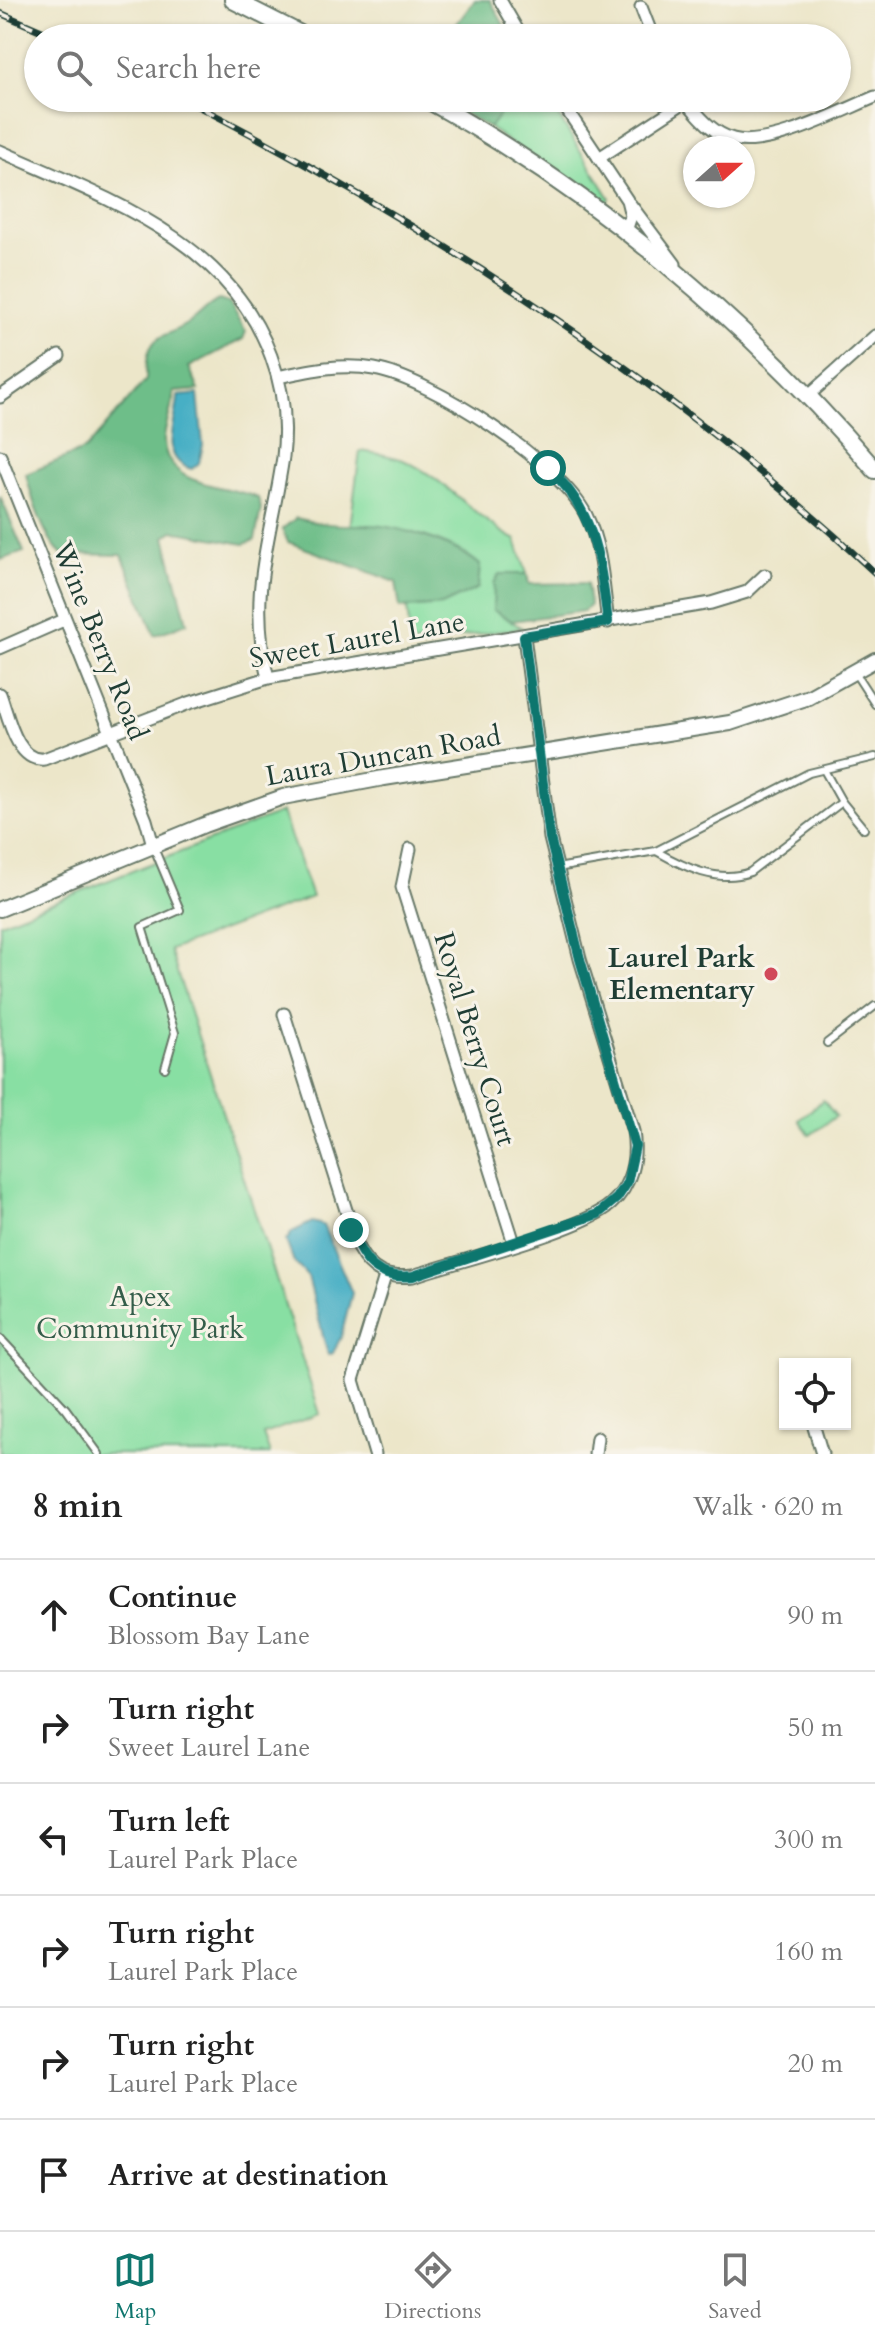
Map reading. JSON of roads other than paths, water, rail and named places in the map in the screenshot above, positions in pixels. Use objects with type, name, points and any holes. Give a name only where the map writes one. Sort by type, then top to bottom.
[{"type":"main road","points":[[233,0],[280,24]]},
{"type":"main road","points":[[447,112],[504,146],[690,284],[810,394],[875,470]]},
{"type":"street","points":[[500,0],[514,24]]},
{"type":"street","points":[[641,7],[648,24]]},
{"type":"street","points":[[851,106],[875,97]]},
{"type":"street","points":[[568,112],[627,200],[690,284]]},
{"type":"street","points":[[599,158],[667,112]]},
{"type":"street","points":[[697,112],[713,129],[746,141],[774,136],[836,112]]},
{"type":"street","points":[[0,151],[159,226],[201,255],[249,310],[265,340],[278,377],[283,410],[283,455],[258,587],[259,642],[268,678]]},
{"type":"street","points":[[625,234],[631,216],[627,200]]},
{"type":"street","points":[[810,394],[875,336]]},
{"type":"street","points":[[0,397],[59,356]]},
{"type":"street","points":[[278,377],[315,369],[355,367],[408,378],[446,398],[540,463],[564,482],[587,517],[598,549],[608,622]]},
{"type":"street","name":"Wine Berry Road","points":[[0,456],[153,845]]},
{"type":"street","name":"Sweet Laurel Lane","points":[[0,694],[22,749],[35,760],[268,678],[411,651],[524,636],[729,599],[747,592],[765,575]]},
{"type":"street","points":[[0,648],[64,620]]},
{"type":"street","points":[[284,1014],[358,1248],[365,1261],[385,1276],[413,1276],[578,1222],[609,1206],[627,1183],[635,1157],[633,1131],[580,959],[557,868],[524,636]]},
{"type":"street","name":"Laura Duncan Road","points":[[0,909],[153,845],[283,797],[730,723],[809,697],[875,660]]},
{"type":"street","name":"Royal Berry Court","points":[[410,849],[402,887],[514,1243]]},
{"type":"street","points":[[375,1454],[353,1380],[385,1276]]},
{"type":"street","points":[[815,1430],[822,1454]]},
{"type":"street","points":[[595,1454],[597,1438]]},
{"type":"lane","points":[[855,673],[875,704]]},
{"type":"lane","points":[[557,868],[656,851],[809,773],[875,757]]},
{"type":"lane","points":[[824,770],[842,802],[864,829]]},
{"type":"lane","points":[[656,851],[677,863],[712,874],[737,877],[750,872],[842,802]]},
{"type":"lane","points":[[153,845],[180,910],[142,927],[175,1033],[165,1068]]},
{"type":"lane","points":[[827,1043],[875,1006]]},
{"type":"lane","points":[[0,1338],[66,1409],[99,1454]]},
{"type":"water","points":[[198,394],[203,445],[199,463],[192,469],[175,457],[172,438],[178,396]]},
{"type":"water","points":[[312,1222],[323,1225],[352,1293],[341,1337],[333,1353],[328,1355],[308,1277],[294,1262],[286,1241],[292,1232]]},
{"type":"railway","points":[[0,13],[26,24]]},
{"type":"railway","points":[[208,112],[366,199],[545,312],[717,437],[798,503],[875,573]]},
{"type":"place","name":"Laurel Park Elementary","points":[[771,974]]},
{"type":"park label","name":"Apex Community Park","points":[[140,1313]]}]
